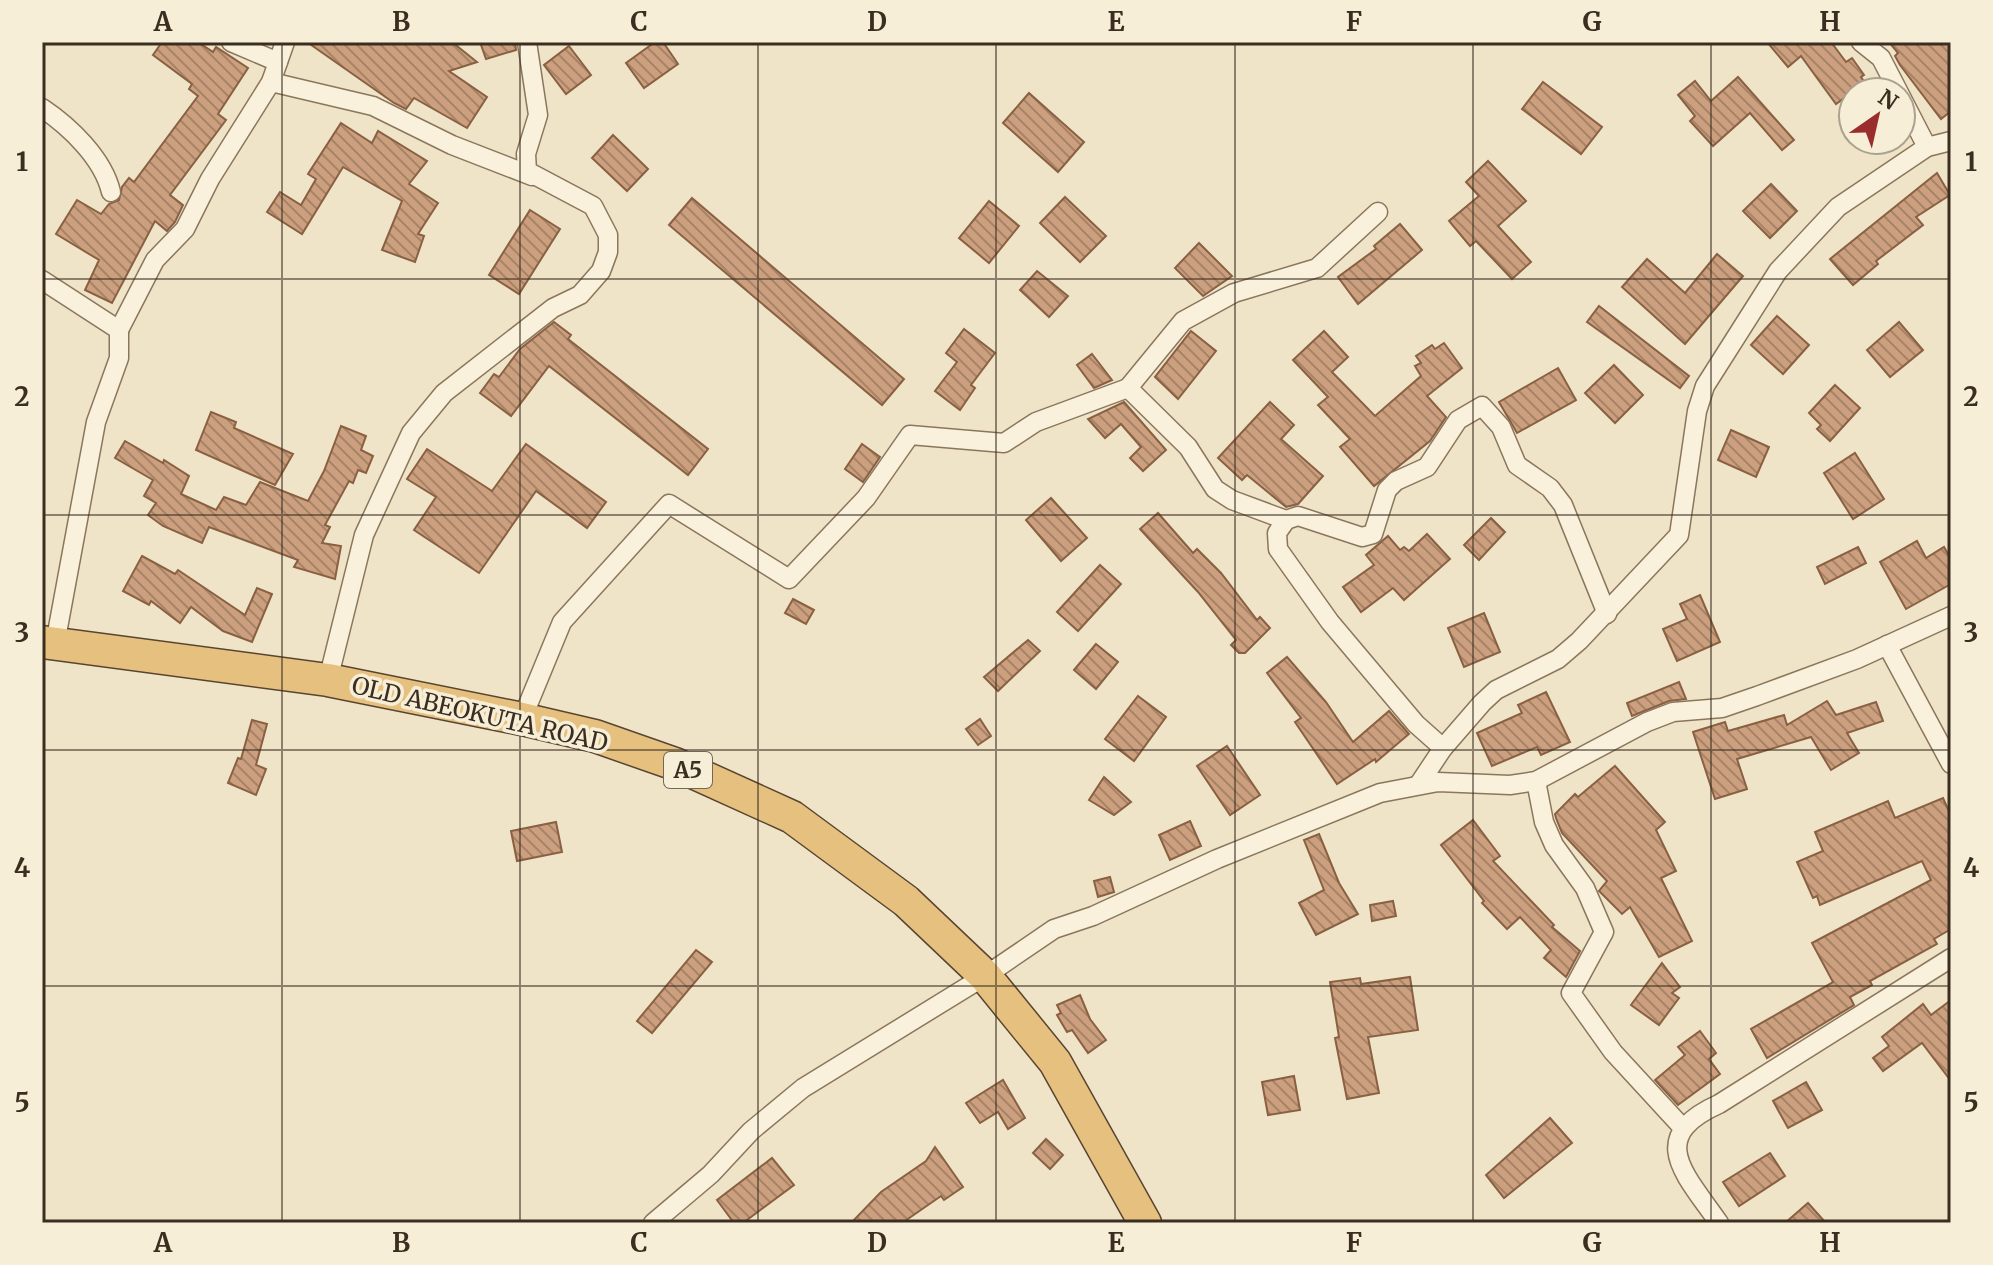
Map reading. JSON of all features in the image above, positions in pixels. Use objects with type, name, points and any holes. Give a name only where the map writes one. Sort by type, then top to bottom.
[{"type":"highway","name":"OLD ABEOKUTA ROAD","points":[[49,643],[328,680],[595,736],[675,764],[792,817],[906,901],[985,976],[1055,1062],[1145,1223]]},
{"type":"street","points":[[231,42],[278,62]]},
{"type":"street","points":[[49,643],[96,422],[119,358],[119,330],[155,260],[185,229],[217,166],[271,82],[285,42]]},
{"type":"street","points":[[527,42],[538,115],[526,154],[527,171],[532,176]]},
{"type":"street","points":[[1861,42],[1881,58],[1927,147]]},
{"type":"street","points":[[271,82],[373,106],[452,145],[555,184],[593,206],[608,235],[608,252],[601,271],[580,295],[553,308],[444,393],[411,433],[364,535],[328,680]]},
{"type":"street","points":[[42,108],[66,124],[97,165],[111,192]]},
{"type":"street","points":[[1419,784],[1443,748],[1496,690],[1558,659],[1607,614],[1679,535],[1697,411],[1705,386],[1778,271],[1838,207],[1927,147],[1951,142]]},
{"type":"street","points":[[522,719],[562,622],[669,504],[789,579],[866,498],[910,435],[1004,443],[1036,422],[1128,388],[1183,321],[1234,293],[1317,268],[1378,212]]},
{"type":"street","points":[[42,280],[119,330]]},
{"type":"street","points":[[1128,388],[1188,447],[1215,489],[1232,500],[1286,520]]},
{"type":"street","points":[[1443,748],[1416,724],[1330,622],[1278,549],[1277,533],[1286,520],[1298,516],[1362,537],[1373,534],[1387,490],[1396,481],[1427,467],[1458,420],[1482,406],[1501,427],[1517,465],[1550,488],[1563,505],[1607,614]]},
{"type":"street","points":[[653,1223],[711,1174],[751,1131],[803,1088],[985,976],[1054,929],[1093,916],[1217,859],[1380,793],[1419,784],[1510,785],[1536,781],[1660,717],[1685,710],[1722,708],[1887,645],[1951,616]]},
{"type":"street","points":[[1887,645],[1946,742],[1951,764]]},
{"type":"street","points":[[1536,781],[1544,822],[1554,845],[1585,888],[1604,932],[1571,993],[1647,1092],[1682,1127]]},
{"type":"street","points":[[1719,1223],[1681,1169],[1676,1136],[1682,1127],[1693,1116],[1719,1104],[1951,958]]},
{"type":"building","points":[[162,42],[198,42],[213,52],[216,47],[248,68],[218,114],[226,120],[170,195],[183,205],[175,222],[167,231],[155,221],[112,303],[85,290],[99,260],[56,234],[77,200],[101,214],[109,204],[119,200],[122,187],[129,178],[134,182],[198,96],[189,89],[192,84],[153,55]]},
{"type":"building","points":[[307,42],[452,42],[477,62],[449,71],[487,97],[467,128],[414,98],[406,109],[394,103]]},
{"type":"building","points":[[480,42],[515,42],[516,50],[486,59]]},
{"type":"building","points":[[655,42],[663,42],[678,64],[644,88],[626,63]]},
{"type":"building","points":[[1767,42],[1831,42],[1846,62],[1852,58],[1864,75],[1837,76],[1836,104],[1801,56],[1788,67]]},
{"type":"building","points":[[1889,42],[1951,42],[1951,111],[1941,119],[1917,87],[1917,76],[1908,76],[1900,65],[1895,56],[1898,53]]},
{"type":"building","points":[[569,46],[591,75],[566,94],[544,65]]},
{"type":"building","points":[[1738,77],[1794,140],[1782,150],[1750,113],[1713,146],[1690,121],[1695,116],[1678,95],[1695,81],[1711,101]]},
{"type":"building","points":[[1543,82],[1602,127],[1581,154],[1522,109]]},
{"type":"building","points":[[1029,93],[1084,142],[1058,172],[1003,123]]},
{"type":"building","points":[[341,123],[372,143],[378,131],[427,161],[409,184],[438,203],[418,234],[424,236],[415,262],[382,250],[402,201],[343,167],[302,234],[267,212],[280,192],[301,205],[316,179],[308,174]]},
{"type":"building","points":[[613,135],[648,169],[627,191],[592,158]]},
{"type":"building","points":[[1488,161],[1526,201],[1498,226],[1531,262],[1512,279],[1476,241],[1470,246],[1449,221],[1479,196],[1466,182]]},
{"type":"building","points":[[1937,173],[1950,195],[1916,217],[1923,225],[1876,261],[1878,264],[1853,285],[1830,259]]},
{"type":"building","points":[[1771,184],[1797,211],[1770,238],[1743,211]]},
{"type":"building","points":[[1065,197],[1106,236],[1080,262],[1040,223]]},
{"type":"building","points":[[692,198],[904,379],[882,405],[669,225]]},
{"type":"building","points":[[989,201],[1019,226],[989,263],[959,238]]},
{"type":"building","points":[[530,210],[560,229],[519,294],[489,275]]},
{"type":"building","points":[[1400,224],[1422,250],[1358,304],[1338,277],[1376,249],[1374,246]]},
{"type":"building","points":[[1199,243],[1232,276],[1203,296],[1175,268]]},
{"type":"building","points":[[1717,254],[1743,276],[1685,344],[1622,287],[1647,259],[1685,293]]},
{"type":"building","points":[[1037,271],[1068,296],[1049,317],[1020,290]]},
{"type":"building","points":[[1599,306],[1689,376],[1680,388],[1587,322]]},
{"type":"building","points":[[1777,316],[1809,345],[1783,374],[1751,345]]},
{"type":"building","points":[[554,322],[571,335],[568,339],[708,449],[688,475],[549,366],[511,416],[480,393],[494,374],[499,377],[520,349]]},
{"type":"building","points":[[1899,322],[1923,350],[1890,377],[1867,350]]},
{"type":"building","points":[[964,329],[995,353],[971,385],[975,388],[960,410],[935,391],[957,362],[946,353]]},
{"type":"building","points":[[1191,331],[1216,351],[1178,399],[1155,377]]},
{"type":"building","points":[[1324,331],[1348,357],[1332,372],[1375,416],[1421,376],[1415,366],[1421,363],[1416,356],[1432,345],[1435,349],[1444,343],[1462,368],[1427,396],[1446,417],[1430,441],[1374,486],[1340,447],[1350,439],[1318,405],[1328,397],[1293,360]]},
{"type":"building","points":[[1092,354],[1112,380],[1094,388],[1077,365]]},
{"type":"building","points":[[1614,365],[1643,395],[1615,423],[1585,393]]},
{"type":"building","points":[[1558,368],[1576,400],[1517,433],[1499,402]]},
{"type":"building","points":[[1835,385],[1860,408],[1830,441],[1817,429],[1821,425],[1809,413]]},
{"type":"building","points":[[1124,402],[1166,450],[1143,471],[1130,458],[1141,447],[1121,424],[1105,438],[1088,419]]},
{"type":"building","points":[[1270,402],[1294,425],[1281,439],[1323,476],[1298,504],[1286,507],[1247,475],[1242,480],[1218,458]]},
{"type":"building","points":[[211,412],[236,422],[234,428],[293,454],[275,485],[196,450]]},
{"type":"building","points":[[341,426],[366,436],[361,450],[373,456],[366,473],[358,470],[353,483],[349,481],[325,525],[330,527],[322,543],[341,546],[335,579],[294,567],[298,560],[209,527],[202,543],[163,526],[148,515],[156,503],[144,496],[153,480],[115,458],[125,441],[163,463],[164,460],[189,476],[181,494],[216,510],[224,497],[246,505],[260,482],[308,501],[324,471]]},
{"type":"building","points":[[1731,430],[1769,447],[1756,477],[1718,460]]},
{"type":"building","points":[[526,444],[606,502],[587,528],[536,491],[479,573],[414,530],[436,497],[407,479],[427,449],[492,491]]},
{"type":"building","points":[[862,444],[880,457],[863,482],[845,469]]},
{"type":"building","points":[[1855,453],[1884,499],[1853,519],[1824,473]]},
{"type":"building","points":[[1051,498],[1087,538],[1061,561],[1026,520]]},
{"type":"building","points":[[1158,513],[1193,553],[1197,549],[1221,573],[1257,620],[1260,617],[1270,628],[1245,653],[1239,653],[1231,645],[1236,640],[1198,592],[1140,529]]},
{"type":"building","points":[[1491,518],[1505,532],[1479,560],[1464,545]]},
{"type":"building","points":[[1427,534],[1450,559],[1404,600],[1393,588],[1361,612],[1343,587],[1374,565],[1366,555],[1388,536],[1400,550],[1404,547],[1409,551]]},
{"type":"building","points":[[1917,541],[1926,558],[1944,547],[1951,559],[1951,584],[1906,609],[1880,562]]},
{"type":"building","points":[[1858,547],[1866,563],[1825,584],[1817,567]]},
{"type":"building","points":[[142,556],[175,574],[178,570],[245,615],[257,588],[272,594],[252,642],[223,631],[191,607],[180,623],[151,601],[149,605],[123,591]]},
{"type":"building","points":[[1100,565],[1121,584],[1078,631],[1057,612]]},
{"type":"building","points":[[1700,595],[1720,642],[1677,661],[1663,629],[1687,619],[1680,604]]},
{"type":"building","points":[[793,599],[814,610],[806,624],[785,613]]},
{"type":"building","points":[[1484,613],[1500,652],[1464,667],[1448,628]]},
{"type":"building","points":[[1028,640],[1040,651],[998,691],[984,677]]},
{"type":"building","points":[[1096,644],[1118,662],[1096,689],[1074,670]]},
{"type":"building","points":[[1287,657],[1326,702],[1353,742],[1389,711],[1409,734],[1376,762],[1375,759],[1337,784],[1295,722],[1301,718],[1267,673]]},
{"type":"building","points":[[1679,682],[1686,699],[1669,701],[1632,716],[1627,703]]},
{"type":"building","points":[[1546,692],[1570,742],[1541,755],[1537,747],[1492,766],[1477,733],[1522,713],[1518,705]]},
{"type":"building","points":[[1138,696],[1166,717],[1134,761],[1105,739]]},
{"type":"building","points":[[1827,701],[1836,715],[1876,702],[1883,721],[1847,733],[1859,753],[1831,770],[1811,737],[1737,759],[1747,789],[1715,799],[1693,732],[1725,722],[1728,731],[1784,715],[1787,725]]},
{"type":"building","points":[[980,719],[991,736],[978,745],[966,729]]},
{"type":"building","points":[[252,720],[267,724],[256,765],[266,769],[256,795],[228,783],[238,758],[241,759]]},
{"type":"building","points":[[1227,746],[1260,795],[1230,815],[1197,766]]},
{"type":"building","points":[[1615,766],[1665,822],[1656,830],[1676,871],[1661,878],[1692,941],[1659,957],[1630,907],[1622,914],[1599,891],[1607,881],[1562,833],[1555,814],[1575,794],[1578,797]]},
{"type":"building","points":[[1104,777],[1131,802],[1114,815],[1089,800]]},
{"type":"building","points":[[1943,798],[1951,816],[1951,929],[1934,939],[1937,944],[1870,981],[1872,985],[1850,997],[1854,1005],[1767,1058],[1751,1029],[1833,982],[1812,943],[1931,880],[1922,861],[1820,905],[1817,896],[1813,898],[1797,862],[1823,851],[1815,832],[1888,801],[1895,818]]},
{"type":"building","points":[[1473,820],[1500,856],[1493,861],[1554,925],[1552,927],[1580,951],[1566,977],[1544,958],[1551,950],[1520,917],[1507,929],[1482,903],[1484,901],[1441,845]]},
{"type":"building","points":[[1190,821],[1201,846],[1170,860],[1159,835]]},
{"type":"building","points":[[556,822],[562,852],[517,861],[511,831]]},
{"type":"building","points":[[1319,834],[1339,883],[1358,914],[1316,935],[1299,903],[1324,890],[1304,840]]},
{"type":"building","points":[[1110,877],[1114,892],[1098,897],[1094,881]]},
{"type":"building","points":[[1393,901],[1396,916],[1372,921],[1370,905]]},
{"type":"building","points":[[696,950],[712,962],[652,1033],[637,1021]]},
{"type":"building","points":[[1662,963],[1680,987],[1672,993],[1679,998],[1659,1025],[1631,1005]]},
{"type":"building","points":[[1410,977],[1418,1030],[1368,1037],[1379,1093],[1347,1099],[1335,1038],[1339,1037],[1330,982],[1360,978],[1361,984]]},
{"type":"building","points":[[1080,995],[1090,1019],[1106,1040],[1088,1053],[1072,1030],[1067,1032],[1057,1015],[1061,1013],[1057,1005]]},
{"type":"building","points":[[1951,1000],[1951,1081],[1922,1043],[1883,1071],[1873,1058],[1889,1046],[1882,1037],[1923,1004],[1931,1015]]},
{"type":"building","points":[[1700,1031],[1716,1053],[1709,1059],[1720,1074],[1678,1105],[1655,1080],[1685,1055],[1678,1047]]},
{"type":"building","points":[[1294,1076],[1300,1110],[1268,1115],[1262,1082]]},
{"type":"building","points":[[1003,1080],[1025,1118],[1008,1129],[998,1112],[980,1123],[966,1103]]},
{"type":"building","points":[[1806,1082],[1822,1110],[1788,1128],[1773,1101]]},
{"type":"building","points":[[1550,1118],[1572,1143],[1504,1198],[1486,1175]]},
{"type":"building","points":[[1046,1139],[1063,1155],[1050,1169],[1033,1153]]},
{"type":"building","points":[[935,1147],[963,1187],[944,1200],[941,1196],[902,1223],[851,1223],[881,1192],[926,1161]]},
{"type":"building","points":[[1770,1153],[1785,1176],[1739,1206],[1723,1182]]},
{"type":"building","points":[[772,1158],[794,1185],[743,1223],[734,1223],[717,1200]]},
{"type":"building","points":[[1808,1203],[1826,1223],[1785,1223]]}]
